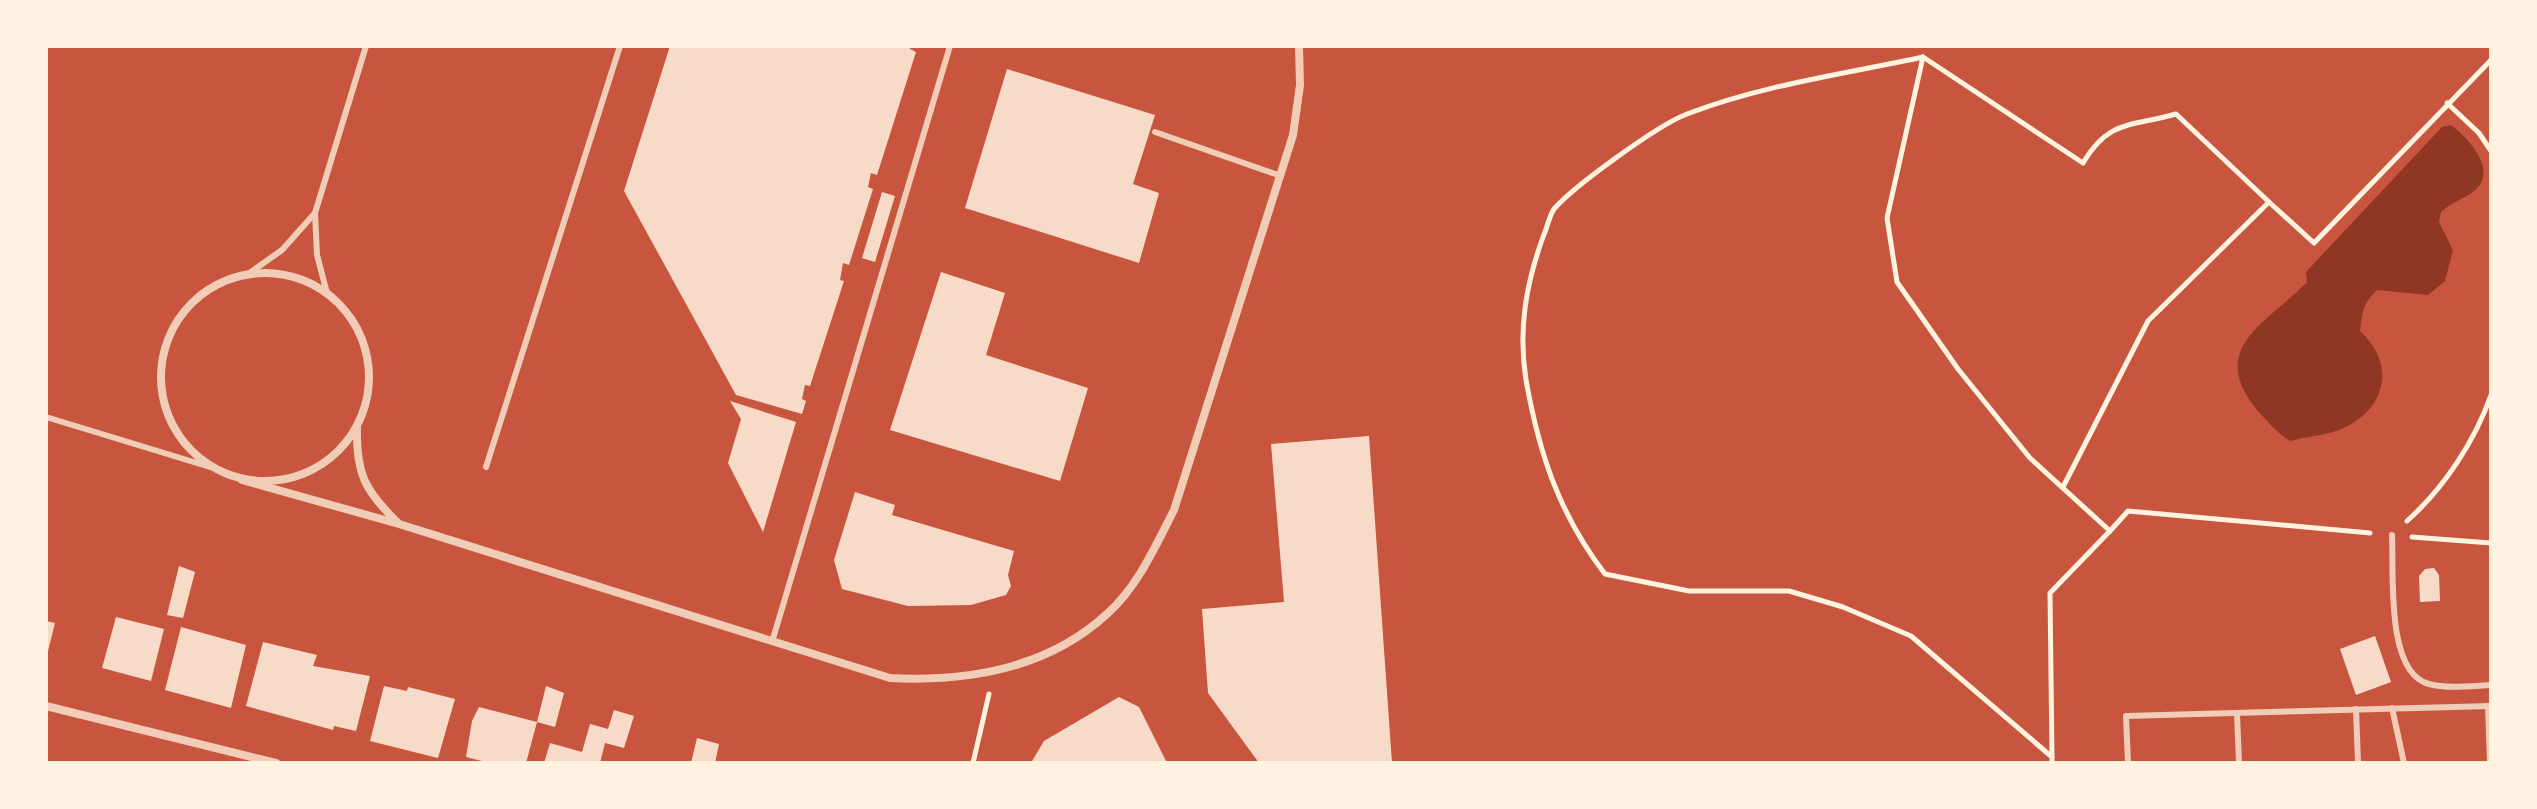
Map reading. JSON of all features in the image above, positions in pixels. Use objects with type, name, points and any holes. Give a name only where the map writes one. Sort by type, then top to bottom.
[{"type":"street","points":[[399,524],[371,496],[356,461],[357,427],[367,397],[368,365],[360,334],[327,293],[303,278],[278,271],[248,274],[214,287],[185,309],[168,340],[160,375],[166,411],[183,442],[210,467],[242,480],[399,524],[890,678],[934,680],[993,673],[1066,644],[1109,613],[1145,566],[1174,510],[1293,135],[1300,85],[1299,46]]},
{"type":"street","points":[[242,480],[277,481],[311,471],[337,453],[357,427]]},
{"type":"street","points":[[46,706],[276,763]]},
{"type":"lane","points":[[327,293],[317,255],[315,213],[366,46]]},
{"type":"lane","points":[[486,467],[620,46]]},
{"type":"lane","points":[[772,642],[950,46]]},
{"type":"lane","points":[[1155,132],[1281,176]]},
{"type":"lane","points":[[248,274],[282,250],[315,213]]},
{"type":"lane","points":[[46,417],[210,467]]},
{"type":"lane","points":[[2392,535],[2397,648],[2408,668],[2426,684],[2491,685]]},
{"type":"lane","points":[[2128,763],[2126,716],[2490,706],[2490,763]]},
{"type":"lane","points":[[2392,708],[2404,763]]},
{"type":"lane","points":[[2356,709],[2358,763]]},
{"type":"lane","points":[[2237,714],[2239,763]]},
{"type":"path","points":[[1923,57],[1887,218],[1897,282],[1958,369],[2030,458],[2110,531]]},
{"type":"path","points":[[2052,760],[1911,636],[1843,607],[1789,591],[1689,591],[1605,574],[1576,536],[1556,493],[1534,423],[1521,346],[1530,275],[1553,210],[1616,158],[1684,115],[1763,91],[1923,57],[2083,163],[2098,139],[2107,133],[2176,114],[2314,243],[2491,60]]},
{"type":"path","points":[[2447,103],[2479,133],[2491,151]]},
{"type":"path","points":[[2063,487],[2148,321],[2269,202]]},
{"type":"path","points":[[2392,535],[2432,499],[2483,419],[2491,395]]},
{"type":"path","points":[[2052,760],[2050,593],[2128,511],[2491,543]]},
{"type":"path","points":[[973,763],[993,673]]},
{"type":"shaded area","points":[[2451,125],[2466,138],[2479,156],[2483,175],[2481,184],[2473,192],[2441,212],[2439,222],[2453,250],[2445,281],[2428,295],[2377,290],[2364,309],[2360,331],[2380,360],[2382,375],[2374,403],[2350,425],[2290,441],[2258,411],[2243,389],[2238,370],[2240,353],[2260,324],[2307,282],[2306,272],[2442,127]]},
{"type":"building","points":[[670,46],[911,46],[910,49],[916,52],[877,175],[871,173],[868,187],[873,189],[849,265],[843,263],[840,280],[844,281],[810,386],[805,385],[802,399],[806,401],[802,414],[736,395],[624,191]]},
{"type":"building","points":[[1007,69],[1155,115],[1133,184],[1159,193],[1139,263],[965,208]]},
{"type":"building","points":[[882,192],[895,196],[875,262],[862,258]]},
{"type":"building","points":[[941,272],[1005,293],[986,355],[1088,388],[1060,481],[890,430]]},
{"type":"building","points":[[730,401],[796,422],[763,532],[728,463],[741,419]]},
{"type":"building","points":[[1369,436],[1392,763],[1259,763],[1208,693],[1202,609],[1284,602],[1271,444]]},
{"type":"building","points":[[855,492],[895,505],[892,515],[1014,551],[1008,575],[1011,586],[1006,595],[971,605],[908,606],[842,589],[834,560]]},
{"type":"building","points":[[179,566],[195,572],[183,618],[167,615]]},
{"type":"building","points":[[2434,568],[2439,575],[2440,601],[2420,602],[2419,576],[2425,569]]},
{"type":"building","points":[[116,617],[164,629],[151,681],[102,668]]},
{"type":"building","points":[[46,621],[55,623],[47,655],[46,655]]},
{"type":"building","points":[[181,627],[246,645],[231,708],[165,690]]},
{"type":"building","points":[[2375,636],[2391,682],[2356,695],[2340,649]]},
{"type":"building","points":[[263,642],[317,655],[313,666],[370,676],[356,731],[334,726],[333,730],[246,706]]},
{"type":"building","points":[[384,686],[407,691],[408,687],[455,699],[438,758],[370,741]]},
{"type":"building","points":[[546,686],[564,693],[555,727],[537,722]]},
{"type":"building","points":[[1119,697],[1139,707],[1167,763],[1031,763],[1044,741]]},
{"type":"building","points":[[479,707],[537,722],[526,763],[490,763],[466,757],[472,721]]},
{"type":"building","points":[[614,710],[634,716],[624,748],[605,743],[600,763],[544,763],[550,743],[582,752],[590,724],[608,729]]},
{"type":"building","points":[[697,738],[719,744],[715,763],[691,763]]}]
